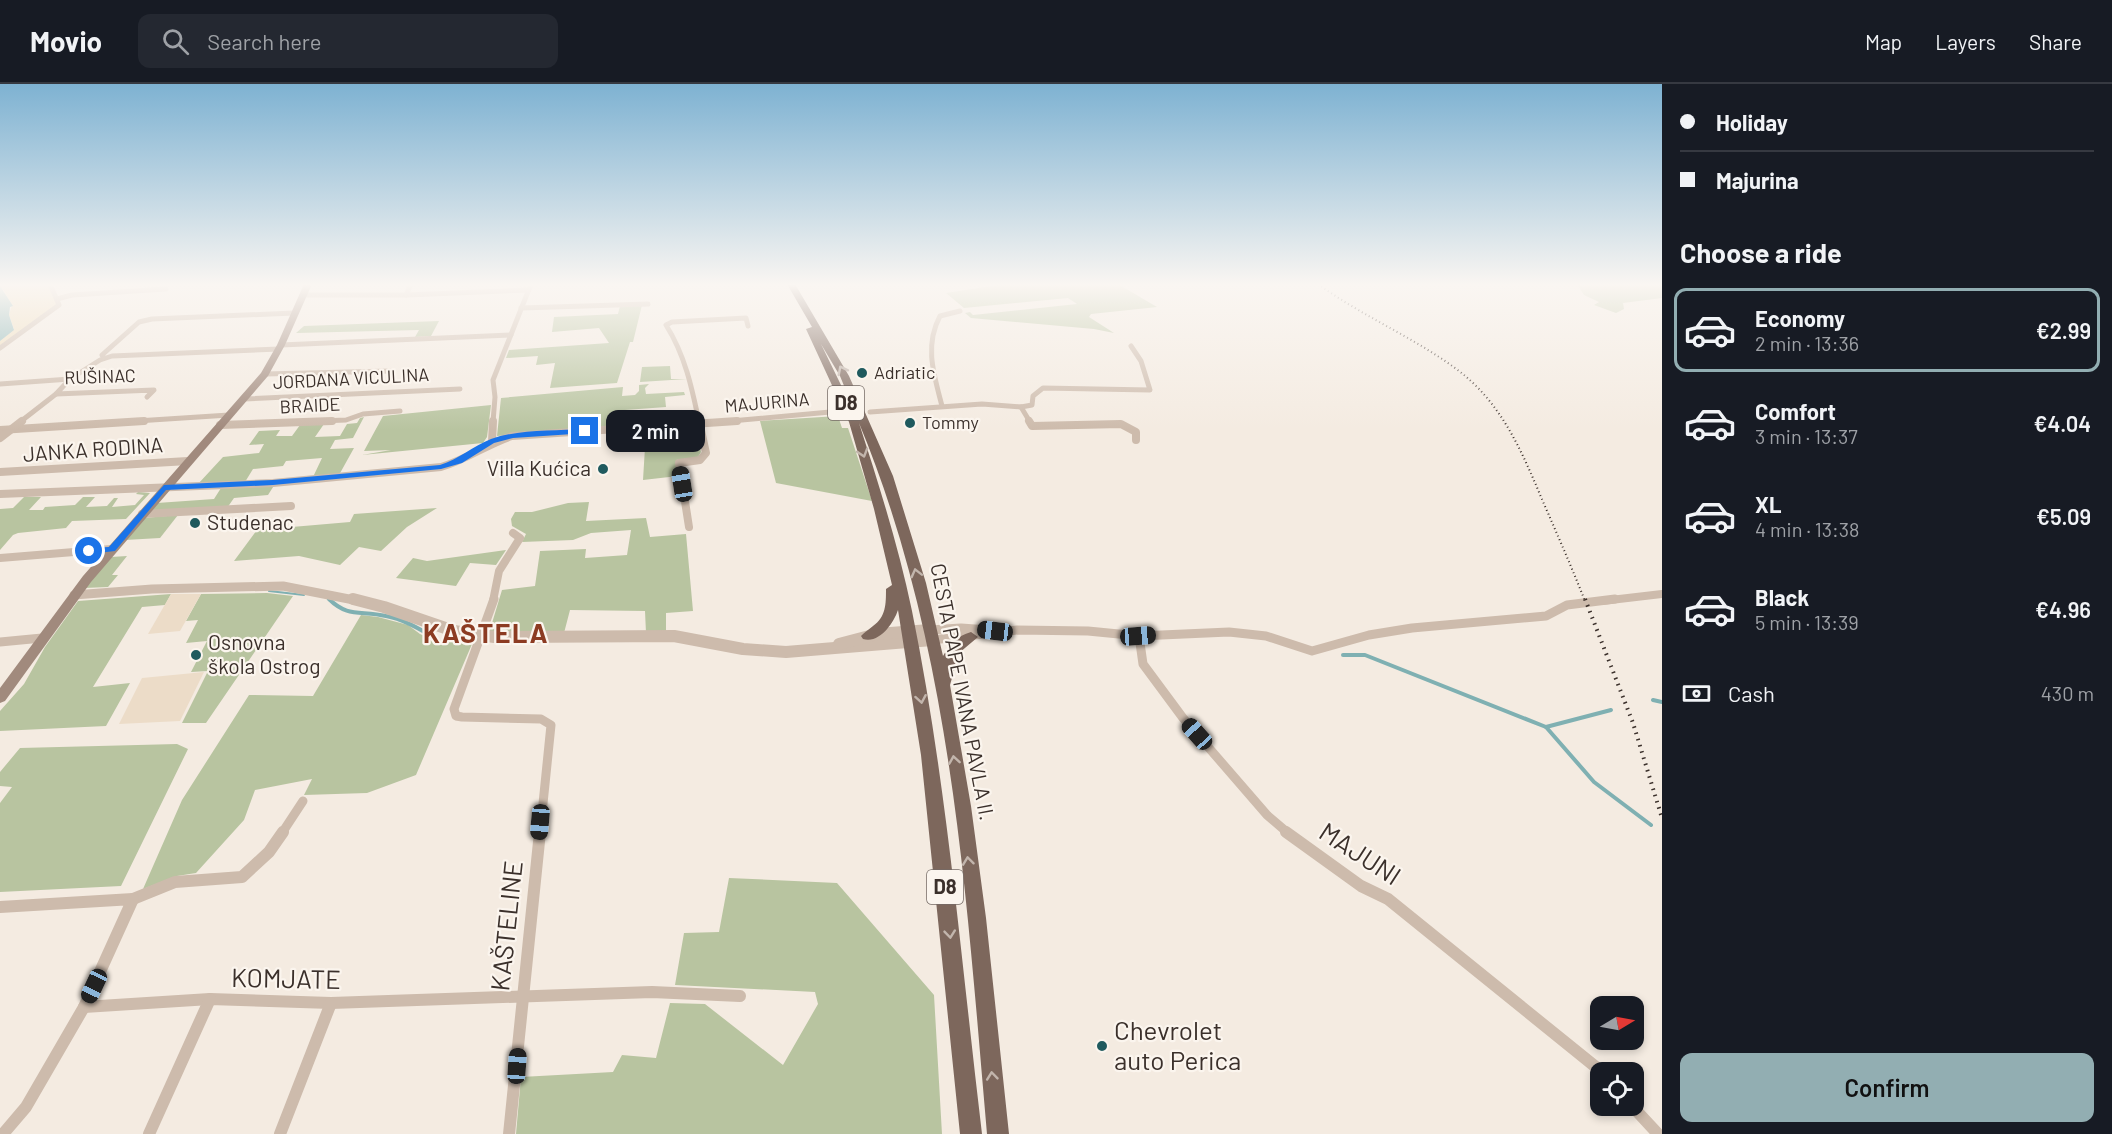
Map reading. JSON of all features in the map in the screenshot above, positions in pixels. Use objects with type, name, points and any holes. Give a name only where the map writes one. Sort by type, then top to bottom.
[{"type":"main road","points":[[0,698],[74,595],[111,549],[265,374],[286,333]]},
{"type":"main road","name":"CESTA PAPE IVANA PAVLA II.","points":[[812,333],[849,412],[880,509],[910,636],[929,755],[970,1134]]},
{"type":"main road","name":"CESTA PAPE IVANA PAVLA II.","points":[[822,333],[853,392],[899,514],[931,635],[963,818],[998,1134]]},
{"type":"main road","points":[[868,636],[885,623],[893,609],[893,587],[897,575]]},
{"type":"main road","points":[[942,688],[949,656],[959,643],[971,637]]},
{"type":"street","points":[[0,348],[21,333]]},
{"type":"street","points":[[104,358],[102,355],[127,333]]},
{"type":"street","points":[[671,333],[690,380],[706,453],[700,460],[679,463],[689,527]]},
{"type":"street","points":[[932,333],[932,365],[942,406]]},
{"type":"street","points":[[0,384],[70,379],[104,358],[119,355],[511,335],[493,380],[495,397],[492,441]]},
{"type":"street","points":[[870,412],[921,410],[942,406],[959,408],[982,404],[1021,407],[1032,405],[1033,396],[1042,388],[1150,390],[1141,361],[1131,346]]},
{"type":"street","points":[[265,374],[390,371]]},
{"type":"street","name":"RUŠINAC","points":[[56,394],[70,382],[70,379]]},
{"type":"street","name":"JORDANA VICULINA","points":[[244,399],[460,389]]},
{"type":"street","name":"RUŠINAC","points":[[56,394],[154,390],[147,397]]},
{"type":"street","points":[[0,438],[56,394]]},
{"type":"street","points":[[1021,407],[1032,426],[1121,424],[1136,432],[1136,440]]},
{"type":"street","name":"BRAIDE","points":[[220,425],[346,420],[363,414],[400,411]]},
{"type":"street","name":"MAJURINA","points":[[0,494],[273,483],[441,467],[459,462],[492,441],[512,436],[699,424],[841,411]]},
{"type":"street","points":[[0,430],[230,415]]},
{"type":"street","name":"JANKA RODINA","points":[[0,472],[188,461]]},
{"type":"street","points":[[142,514],[291,506]]},
{"type":"street","points":[[482,636],[495,596],[499,571],[520,538],[513,534]]},
{"type":"street","points":[[0,558],[111,549]]},
{"type":"street","points":[[74,595],[152,589],[282,586],[323,592],[384,607],[445,629],[482,636],[526,638],[674,636],[764,651],[828,648],[910,636]]},
{"type":"street","points":[[931,635],[961,628],[995,631],[1088,631],[1138,636],[1229,632],[1266,636],[1312,651],[1369,635],[1412,628],[1546,616],[1567,605],[1662,594]]},
{"type":"street","points":[[828,648],[868,636],[971,637],[995,631]]},
{"type":"street","name":"KAŠTELINE","points":[[482,636],[454,709],[456,716],[541,719],[550,726],[510,1134]]},
{"type":"street","name":"MAJUNI","points":[[1138,636],[1143,664],[1183,718],[1267,815],[1296,840],[1361,886],[1388,899],[1590,1062]]},
{"type":"street","points":[[0,642],[42,638]]},
{"type":"street","points":[[0,907],[134,898],[175,882],[242,877],[269,852],[303,801]]},
{"type":"street","points":[[3,1134],[26,1107],[84,1007],[134,898]]},
{"type":"street","name":"KOMJATE","points":[[84,1007],[210,999],[331,1003],[652,992],[740,996]]},
{"type":"street","points":[[148,1134],[210,999]]},
{"type":"street","points":[[280,1134],[331,1003]]},
{"type":"street","points":[[1641,1116],[1658,1134]]},
{"type":"green space","points":[[417,333],[433,333],[431,336],[415,337]]},
{"type":"green space","points":[[602,333],[635,333],[617,383],[550,388],[555,363],[536,365],[538,356],[506,358],[509,350],[609,343]]},
{"type":"green space","points":[[670,366],[671,379],[687,379],[640,382],[642,367]]},
{"type":"green space","points":[[649,384],[645,388],[646,394],[684,392],[685,395],[665,397],[666,407],[625,410],[624,426],[497,436],[501,398],[623,387],[622,396],[635,395],[639,391],[639,385]]},
{"type":"green space","points":[[491,405],[487,437],[483,443],[362,455],[391,450],[364,451],[383,416]]},
{"type":"green space","points":[[838,416],[842,428],[848,428],[872,501],[776,483],[760,421]]},
{"type":"green space","points":[[364,417],[353,438],[335,440],[330,449],[354,448],[339,475],[313,477],[322,458],[286,461],[283,466],[253,469],[245,482],[198,484],[223,457],[259,453],[264,444],[249,445],[259,431],[280,430],[276,436],[292,436],[300,425],[324,424],[315,437],[340,436],[347,424],[357,423],[360,418]]},
{"type":"green space","points":[[695,427],[701,452],[698,457],[676,460],[678,476],[643,480],[646,431]]},
{"type":"green space","points":[[275,484],[268,495],[234,498],[227,508],[150,512],[157,503],[214,499],[221,488]]},
{"type":"green space","points":[[138,492],[150,493],[126,519],[72,521],[66,528],[18,533],[13,535],[0,550],[0,509],[13,508],[24,497],[41,497],[29,510],[75,505],[83,497],[95,497],[86,507],[107,506],[114,498],[118,498],[112,507],[135,505],[144,495],[136,494]]},
{"type":"green space","points":[[589,502],[586,521],[646,518],[650,537],[686,534],[693,611],[666,613],[666,632],[646,633],[645,611],[570,610],[564,633],[489,633],[502,590],[535,586],[540,551],[586,549],[585,558],[627,555],[631,530],[591,533],[573,540],[522,542],[526,534],[512,526],[511,519],[515,512],[532,512],[568,503]]},
{"type":"green space","points":[[437,508],[407,527],[381,551],[359,547],[340,565],[299,556],[234,561],[257,530],[350,522],[354,514]]},
{"type":"green space","points":[[178,515],[160,538],[125,540],[144,518]]},
{"type":"green space","points":[[506,550],[496,565],[470,563],[456,586],[396,578],[413,558],[427,561]]},
{"type":"green space","points":[[127,556],[112,575],[118,575],[108,587],[84,588],[111,557]]},
{"type":"green space","points":[[267,593],[293,596],[206,723],[182,723],[208,671],[191,672],[207,641],[186,643],[198,620],[186,621],[201,594]]},
{"type":"green space","points":[[171,594],[165,605],[142,607],[93,687],[130,683],[106,726],[0,731],[0,711],[24,684],[45,647],[78,601]]},
{"type":"green space","points":[[361,615],[408,625],[433,640],[472,644],[416,775],[367,793],[304,795],[312,779],[255,790],[244,820],[196,873],[177,876],[143,889],[182,800],[249,695],[313,696]]},
{"type":"green space","points":[[177,744],[188,749],[121,886],[0,892],[0,803],[12,787],[0,786],[0,772],[20,748]]},
{"type":"green space","points":[[729,878],[837,883],[934,995],[942,1134],[516,1134],[521,1077],[613,1072],[622,1055],[656,1058],[670,1003],[705,1004],[783,1065],[818,1004],[815,992],[675,985],[684,933],[719,932]]},
{"type":"sand","points":[[9,333],[21,333],[0,348],[0,341]]},
{"type":"shaded area","points":[[171,594],[201,594],[180,631],[148,634]]},
{"type":"shaded area","points":[[204,672],[180,721],[119,724],[142,678]]},
{"type":"water","points":[[0,333],[10,333],[0,341]]},
{"type":"waterway","points":[[269,591],[304,595]]},
{"type":"waterway","points":[[326,597],[330,601]]},
{"type":"waterway","points":[[329,599],[342,609],[392,617],[430,635]]},
{"type":"waterway","points":[[1343,655],[1365,655],[1546,727]]},
{"type":"waterway","points":[[1653,700],[1662,702]]},
{"type":"waterway","points":[[1546,727],[1611,710]]},
{"type":"waterway","points":[[1546,727],[1594,782],[1651,825]]},
{"type":"railway","points":[[1399,333],[1455,368],[1486,396],[1498,412],[1519,447],[1585,601]]},
{"type":"railway","points":[[1585,599],[1633,723],[1662,818]]},
{"type":"place","name":"Adriatic","points":[[862,373]]},
{"type":"place","name":"Tommy","points":[[910,423]]},
{"type":"place","name":"Villa Kućica","points":[[603,469]]},
{"type":"place","name":"Studenac","points":[[195,523]]},
{"type":"place","name":"Osnovna škola Ostrog","points":[[196,655]]},
{"type":"place","name":"Chevrolet auto Perica","points":[[1102,1046]]},
{"type":"district","name":"KAŠTELA","points":[[486,634]]},
{"type":"route","points":[[89,551],[111,549],[164,488],[273,483],[441,467],[459,462],[492,441],[512,436],[585,431]]}]
